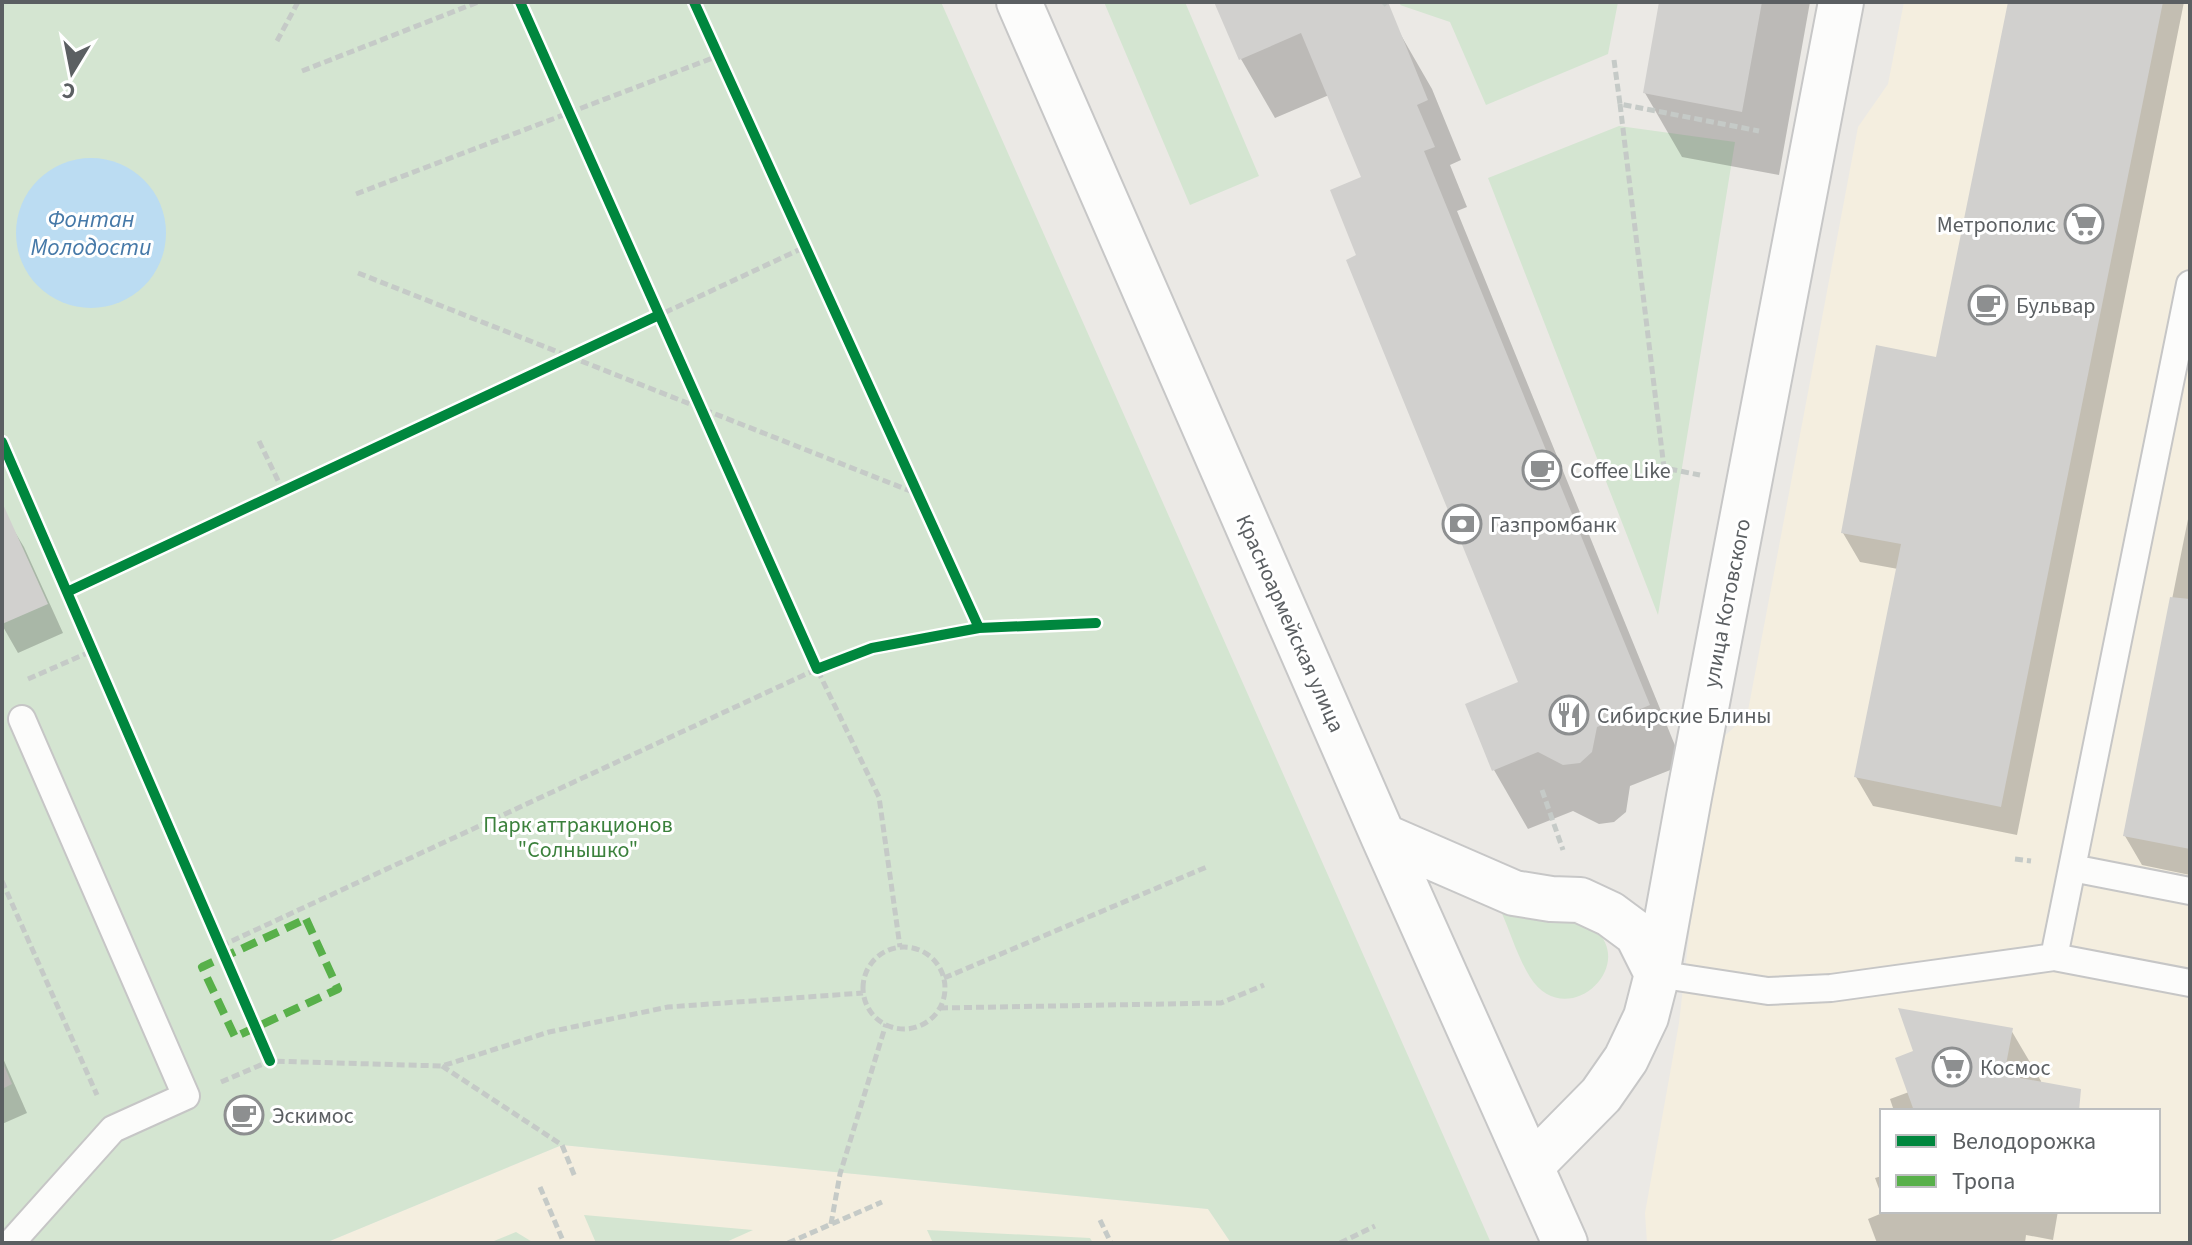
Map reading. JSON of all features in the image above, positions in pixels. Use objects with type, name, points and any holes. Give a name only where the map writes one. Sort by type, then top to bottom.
[{"type":"street","name":"Красноармейская улица","points":[[1019,2],[1383,836],[1565,1243]]},
{"type":"street","name":"улица Котовского","points":[[1531,1166],[1601,1095],[1626,1059],[1646,1017],[1657,974],[1841,2]]},
{"type":"street","points":[[1383,836],[1514,893],[1580,900],[1610,914],[1637,934],[1657,974]]},
{"type":"lane","points":[[2054,957],[2190,284]]},
{"type":"lane","points":[[11,1243],[113,1129],[186,1096],[22,719]]},
{"type":"lane","points":[[2072,868],[2190,891]]},
{"type":"lane","points":[[1657,974],[1768,991],[1800,990],[2054,957],[2190,983]]},
{"type":"path","points":[[277,41],[298,2]]},
{"type":"path","points":[[302,71],[478,2]]},
{"type":"path","points":[[520,2],[817,669],[879,797],[900,947]]},
{"type":"path","points":[[694,2],[979,628]]},
{"type":"path","points":[[356,194],[718,56]]},
{"type":"path","points":[[1614,60],[1664,468],[1700,475]]},
{"type":"path","points":[[1620,104],[1759,131]]},
{"type":"path","points":[[67,592],[805,247]]},
{"type":"path","points":[[358,273],[918,494]]},
{"type":"path","points":[[259,441],[283,491]]},
{"type":"path","points":[[2,442],[270,1061]]},
{"type":"path","points":[[221,946],[817,669],[872,648],[979,628],[1096,623]]},
{"type":"path","points":[[23,682],[92,651]]},
{"type":"path","points":[[1542,790],[1580,900]]},
{"type":"path","points":[[944,978],[1209,866]]},
{"type":"path","points":[[2,881],[113,1129]]},
{"type":"path","points":[[900,947],[923,951],[940,967],[944,978],[945,989],[940,1008],[923,1025],[911,1029],[886,1024],[875,1017],[863,993],[868,968],[888,950],[900,947]]},
{"type":"path","points":[[940,1008],[1221,1003],[1264,985]]},
{"type":"path","points":[[186,1096],[270,1061],[442,1066],[549,1032],[668,1007],[863,993]]},
{"type":"path","points":[[831,1224],[840,1174],[886,1024]]},
{"type":"path","points":[[442,1066],[562,1145],[575,1177]]},
{"type":"path","points":[[540,1187],[564,1243]]},
{"type":"path","points":[[788,1243],[882,1202]]},
{"type":"path","points":[[1100,1220],[1111,1243]]},
{"type":"path","points":[[1340,1243],[1375,1226]]},
{"type":"shaded area","points":[[1904,2],[2190,2],[2190,1243],[1647,1243],[1645,1213],[1679,1023],[1694,892],[1721,739],[1747,716],[1858,127],[1888,84]]},
{"type":"shaded area","points":[[562,1145],[1208,1209],[1231,1243],[325,1243]]},
{"type":"green space","name":"Парк аттракционов \"Солнышко\"","points":[[2,2],[941,2],[1491,1243],[1231,1243],[1208,1209],[562,1145],[325,1243],[2,1243],[2,1089],[12,1084],[2,1061]]},
{"type":"green space","points":[[1104,2],[1185,2],[1259,176],[1190,205]]},
{"type":"green space","points":[[1402,2],[1618,2],[1608,54],[1486,105],[1450,22],[1400,5]]},
{"type":"green space","points":[[1619,126],[1735,142],[1658,615],[1488,178]]},
{"type":"green space","points":[[1500,909],[1550,914],[1586,923],[1595,929],[1606,945],[1608,961],[1603,976],[1592,989],[1577,997],[1561,999],[1545,993],[1525,969]]},
{"type":"green space","points":[[584,1215],[753,1230],[724,1243],[596,1243]]},
{"type":"green space","points":[[927,1230],[1090,1238],[1093,1243],[933,1243]]},
{"type":"green space","points":[[516,1232],[534,1243],[489,1243]]},
{"type":"water","name":"Фонтан Молодости","points":[[91,158],[120,164],[144,180],[160,204],[166,233],[160,262],[144,286],[120,302],[91,308],[62,302],[38,286],[22,262],[16,233],[22,204],[38,180],[62,164]]},
{"type":"building","points":[[1214,2],[1388,2],[1428,100],[1417,105],[1435,147],[1424,151],[1650,705],[1597,727],[1592,752],[1580,763],[1563,765],[1538,752],[1492,771],[1465,704],[1518,682],[1346,260],[1356,255],[1330,190],[1361,177],[1301,33],[1239,60]]},
{"type":"building","points":[[1659,2],[1762,2],[1742,112],[1643,93]]},
{"type":"building","points":[[2008,2],[2163,2],[2001,807],[1854,777],[1901,544],[1841,533],[1876,345],[1936,357]]},
{"type":"building","points":[[2,502],[48,604],[2,624]]},
{"type":"building","points":[[2170,597],[2190,599],[2190,849],[2123,836]]},
{"type":"building","name":"Космос","points":[[1898,1008],[2013,1028],[2004,1075],[2081,1089],[2079,1109],[1913,1109],[1895,1058],[1913,1051]]},
{"type":"marked path","points":[[306,919],[338,989],[235,1037],[202,967],[306,919]]},
{"type":"cycle path","points":[[520,2],[817,669],[872,648],[979,628],[1096,623]]},
{"type":"cycle path","points":[[694,2],[979,628]]},
{"type":"cycle path","points":[[67,592],[659,315]]},
{"type":"cycle path","points":[[2,442],[270,1061]]},
{"type":"place","name":"Метрополис","points":[[2084,224]]},
{"type":"place","name":"Бульвар","points":[[1988,305]]},
{"type":"place","name":"Coffee Like","points":[[1542,470]]},
{"type":"place","name":"Газпромбанк","points":[[1462,524]]},
{"type":"place","name":"Сибирские Блины","points":[[1569,715]]},
{"type":"place","name":"Космос","points":[[1952,1067]]},
{"type":"place","name":"Эскимос","points":[[244,1115]]}]
